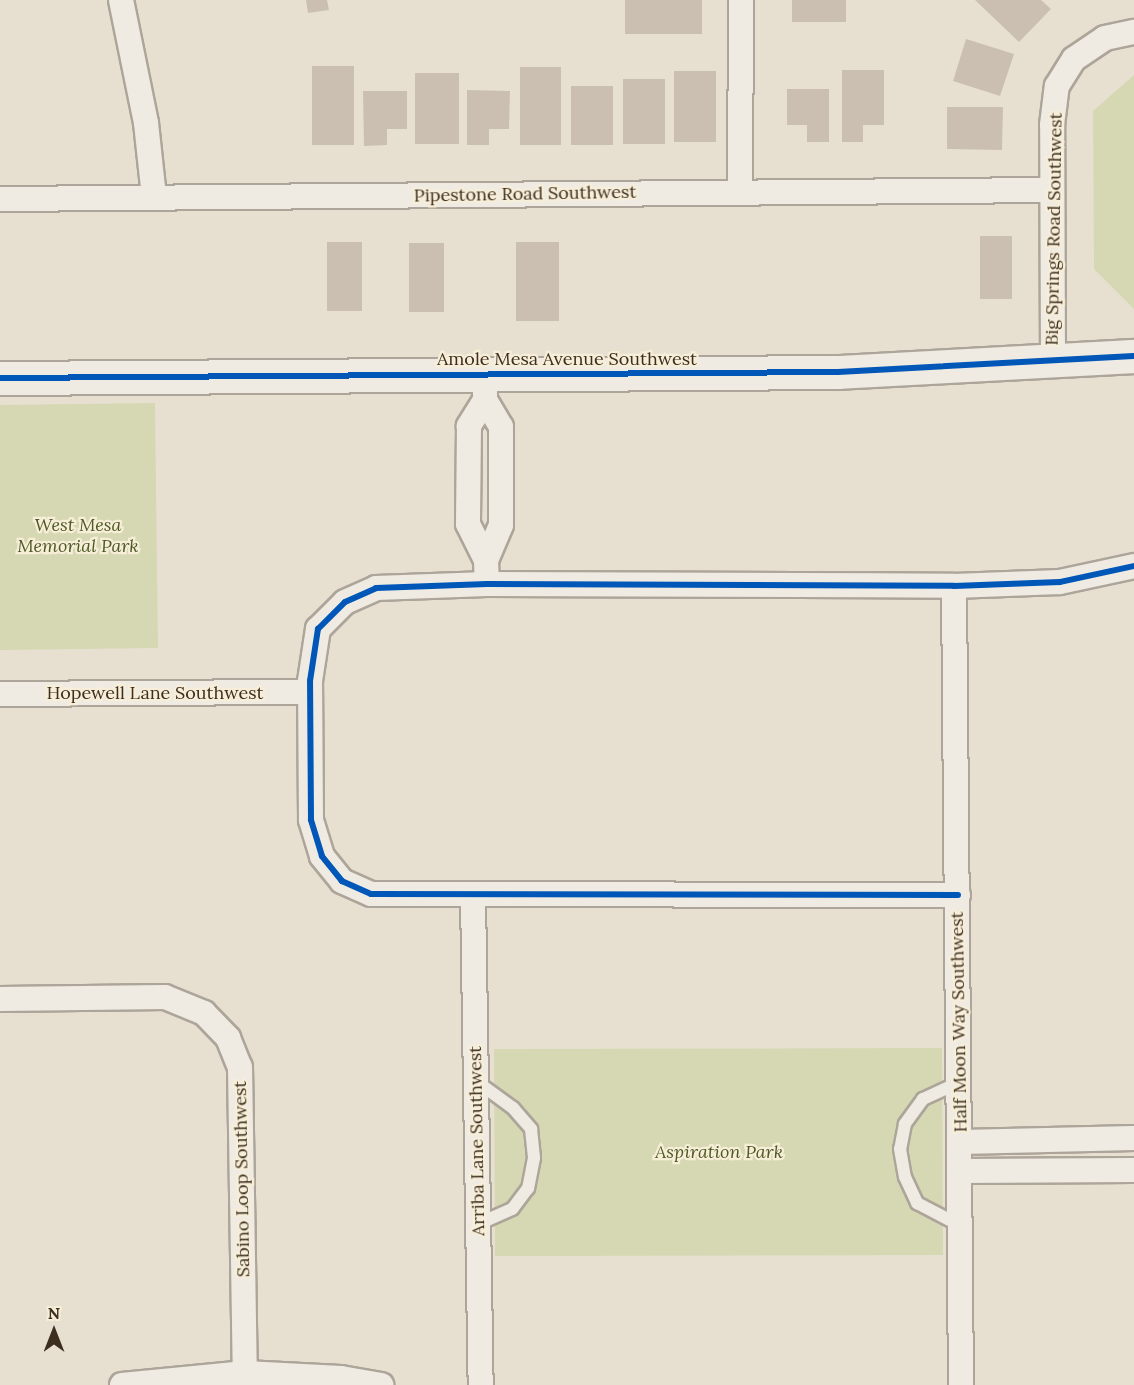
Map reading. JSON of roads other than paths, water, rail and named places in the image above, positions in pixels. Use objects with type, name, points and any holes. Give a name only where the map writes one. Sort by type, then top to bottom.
[{"type":"street","points":[[121,0],[146,123],[154,197]]},
{"type":"street","points":[[740,192],[741,0]]},
{"type":"street","name":"Big Springs Road Southwest","points":[[1053,362],[1051,190],[1052,125],[1057,86],[1074,59],[1105,39],[1134,32]]},
{"type":"street","name":"Pipestone Road Southwest","points":[[0,199],[1051,190]]},
{"type":"street","name":"Amole Mesa Avenue Southwest","points":[[0,378],[485,387],[1053,362],[1134,356]]},
{"type":"street","points":[[485,387],[501,427],[501,525],[486,560]]},
{"type":"street","points":[[485,387],[468,426],[468,524],[486,560],[487,584]]},
{"type":"street","points":[[468,486],[501,485]]},
{"type":"street","points":[[958,895],[473,897],[371,894],[342,881],[322,856],[311,820],[310,692],[318,629],[345,602],[376,588],[487,584],[954,586],[1060,582],[1134,566]]},
{"type":"street","name":"Half Moon Way Southwest","points":[[954,586],[962,1385]]},
{"type":"street","name":"Hopewell Lane Southwest","points":[[0,694],[310,692]]},
{"type":"street","name":"Arriba Lane Southwest","points":[[473,897],[481,1385]]},
{"type":"street","name":"Sabino Loop Southwest","points":[[0,999],[165,997],[204,1013],[228,1038],[240,1066],[245,1379]]},
{"type":"street","points":[[961,1142],[1134,1138]]},
{"type":"street","points":[[961,1171],[1134,1170]]},
{"type":"street","points":[[122,1385],[245,1379],[341,1378],[381,1385]]},
{"type":"lane","points":[[476,1081],[513,1108],[531,1129],[534,1158],[528,1188],[512,1209],[478,1224]]},
{"type":"lane","points":[[960,1083],[923,1099],[905,1124],[900,1149],[905,1177],[918,1203],[961,1226]]},
{"type":"park label","name":"West Mesa Memorial Park","points":[[78,536]]},
{"type":"park label","name":"Aspiration Park","points":[[719,1152]]}]
